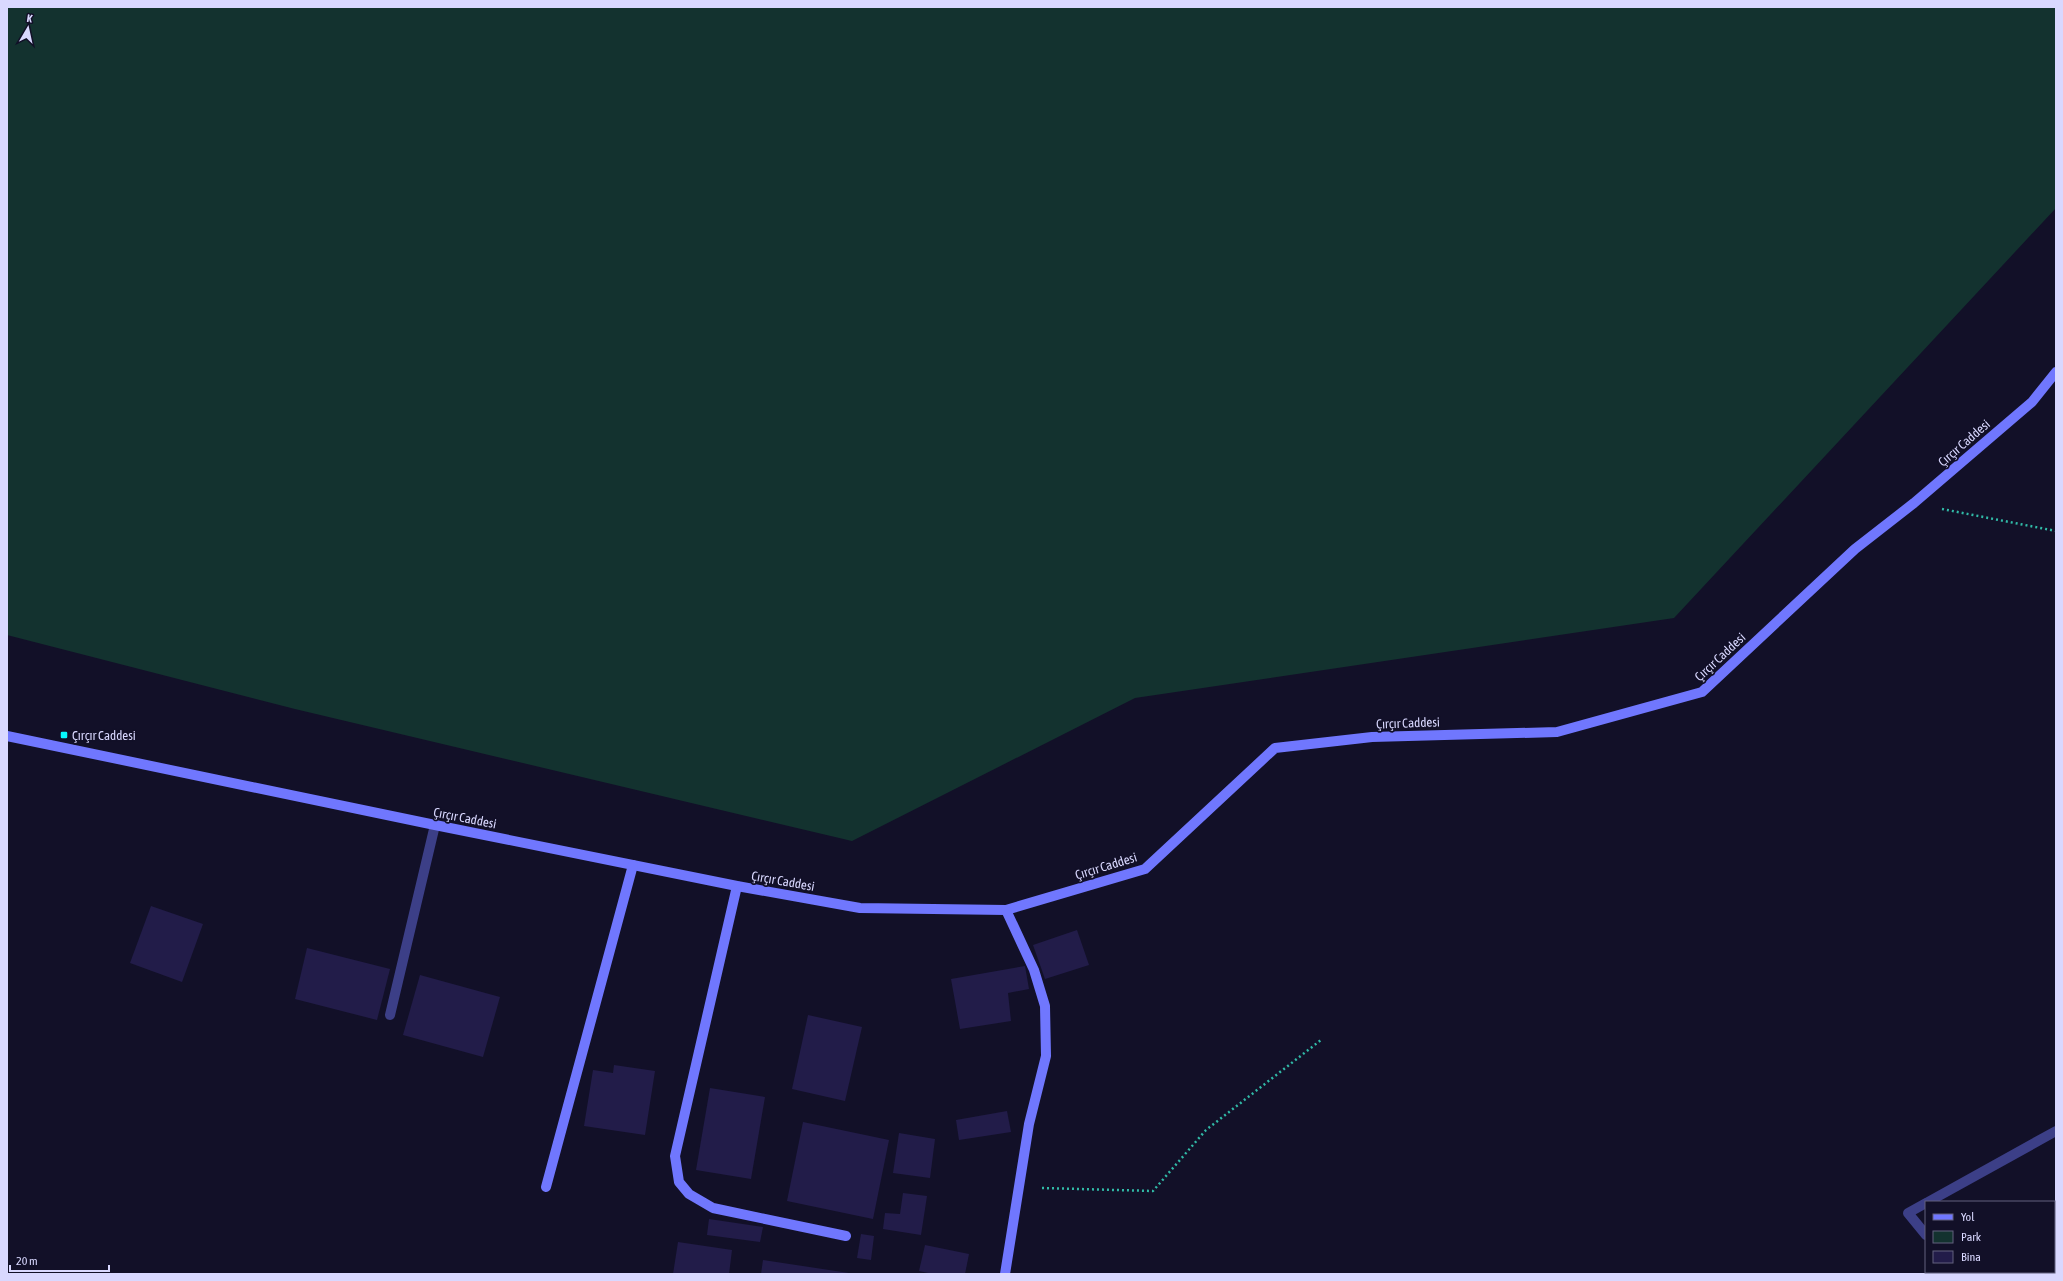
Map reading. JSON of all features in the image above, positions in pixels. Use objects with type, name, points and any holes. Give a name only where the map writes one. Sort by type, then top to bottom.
[{"type":"street","name":"Çırçır Caddesi","points":[[7,736],[633,865],[860,908],[1006,910],[1145,869],[1275,748],[1372,737],[1557,732],[1702,692],[1855,549],[1914,503],[2032,402],[2056,372]]},
{"type":"street","points":[[390,1015],[435,825]]},
{"type":"street","points":[[546,1187],[633,865]]},
{"type":"street","points":[[738,886],[675,1156],[679,1182],[689,1194],[713,1208],[846,1236]]},
{"type":"street","points":[[1005,1274],[1029,1124],[1046,1056],[1044,1006],[1034,970],[1006,910]]},
{"type":"street","points":[[1931,1201],[2056,1131]]},
{"type":"street","points":[[1925,1204],[1908,1213],[1925,1234]]},
{"type":"path","points":[[1914,503],[2056,531]]},
{"type":"path","points":[[1019,1188],[1152,1191],[1206,1130],[1321,1040]]},
{"type":"green space","points":[[7,7],[2056,7],[2056,208],[1674,618],[1135,698],[852,841],[295,709],[7,635]]},
{"type":"building","points":[[151,906],[203,924],[182,982],[130,963]]},
{"type":"building","points":[[1077,930],[1089,965],[1045,979],[1033,945]]},
{"type":"building","points":[[307,948],[390,969],[377,1020],[295,999]]},
{"type":"building","points":[[1025,966],[1029,989],[1008,993],[1011,1021],[960,1029],[951,979]]},
{"type":"building","points":[[420,975],[500,997],[483,1057],[403,1035]]},
{"type":"building","points":[[808,1015],[862,1027],[845,1101],[792,1089]]},
{"type":"building","points":[[614,1065],[655,1071],[645,1135],[584,1126],[593,1070],[613,1073]]},
{"type":"building","points":[[710,1088],[765,1097],[751,1179],[696,1170]]},
{"type":"building","points":[[1007,1111],[1011,1132],[959,1140],[956,1120]]},
{"type":"building","points":[[803,1122],[889,1140],[873,1219],[787,1201]]},
{"type":"building","points":[[899,1133],[935,1139],[930,1178],[893,1173]]},
{"type":"building","points":[[903,1193],[927,1196],[921,1235],[883,1229],[885,1213],[900,1214]]},
{"type":"building","points":[[709,1219],[763,1227],[760,1242],[707,1235]]},
{"type":"building","points":[[861,1234],[874,1236],[871,1260],[857,1258]]},
{"type":"building","points":[[678,1242],[732,1250],[729,1274],[673,1274]]},
{"type":"building","points":[[925,1245],[969,1254],[965,1274],[933,1274],[919,1271]]},
{"type":"building","points":[[763,1260],[849,1273],[849,1274],[761,1274]]},
{"type":"place","name":"Çırçır Caddesi","points":[[64,735]]}]
